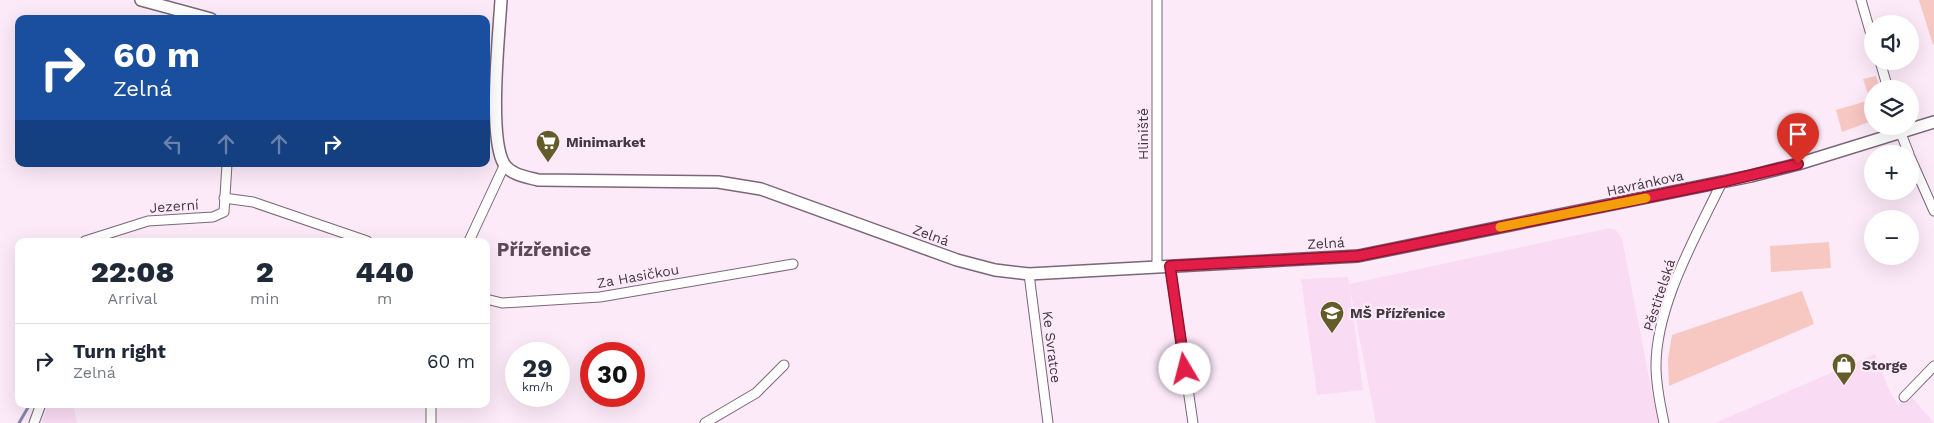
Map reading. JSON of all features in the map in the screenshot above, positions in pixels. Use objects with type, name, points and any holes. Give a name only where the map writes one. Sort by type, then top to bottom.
[{"type":"street","points":[[141,0],[196,15]]},
{"type":"street","points":[[470,238],[505,164],[491,107],[501,0]]},
{"type":"street","name":"Hliniště","points":[[1157,0],[1157,267]]},
{"type":"street","points":[[1861,0],[1865,15]]},
{"type":"street","name":"Havránkova","points":[[1919,126],[1934,122]]},
{"type":"street","name":"Havránkova","points":[[1358,256],[1722,182],[1798,164],[1885,135]]},
{"type":"street","name":"Zelná","points":[[505,164],[522,176],[538,180],[718,182],[761,189],[957,260],[995,270],[1028,274],[1358,256]]},
{"type":"street","name":"Jezerní","points":[[94,238],[148,221],[212,217],[224,212],[227,167]]},
{"type":"street","points":[[1919,177],[1934,211]]},
{"type":"street","name":"Pěstitelská","points":[[1664,423],[1657,388],[1658,343],[1667,306],[1681,268],[1722,182]]},
{"type":"street","points":[[224,198],[253,202],[358,238]]},
{"type":"street","name":"Za Hasičkou","points":[[490,300],[502,303],[600,297],[793,264]]},
{"type":"street","points":[[1170,266],[1193,423]]},
{"type":"street","name":"Ke Svratce","points":[[1028,274],[1048,423]]},
{"type":"street","points":[[705,423],[756,393],[784,365]]},
{"type":"street","points":[[1904,397],[1934,366]]},
{"type":"street","points":[[34,423],[40,408]]},
{"type":"street","points":[[431,408],[431,423]]},
{"type":"shaded area","points":[[1919,0],[1934,0],[1933,45]]},
{"type":"shaded area","points":[[1876,76],[1877,80],[1864,80],[1864,82],[1863,79]]},
{"type":"shaded area","points":[[1864,102],[1864,124],[1842,132],[1836,110]]},
{"type":"shaded area","points":[[1610,228],[1616,230],[1622,239],[1658,423],[1376,423],[1349,284]]},
{"type":"shaded area","points":[[1829,242],[1831,268],[1771,272],[1770,246]]},
{"type":"shaded area","name":"MŠ Přízřenice","points":[[1348,277],[1363,390],[1317,395],[1301,279]]},
{"type":"shaded area","points":[[1802,291],[1814,324],[1669,386],[1668,359],[1672,335]]},
{"type":"shaded area","name":"Storge","points":[[1875,354],[1889,390],[1898,405],[1910,395],[1934,423],[1715,423]]},
{"type":"shaded area","points":[[47,408],[74,408],[77,423],[42,423]]},
{"type":"waterway","points":[[19,423],[28,408]]},
{"type":"slow traffic","points":[[1500,227],[1646,198]]},
{"type":"place","name":"Minimarket","points":[[548,163]]},
{"type":"place","name":"MŠ Přízřenice","points":[[1332,334]]},
{"type":"place","name":"Storge","points":[[1844,386]]},
{"type":"district","name":"Přízřenice","points":[[544,249]]},
{"type":"route","points":[[1185,369],[1170,266],[1358,256],[1751,176],[1798,164]]}]
